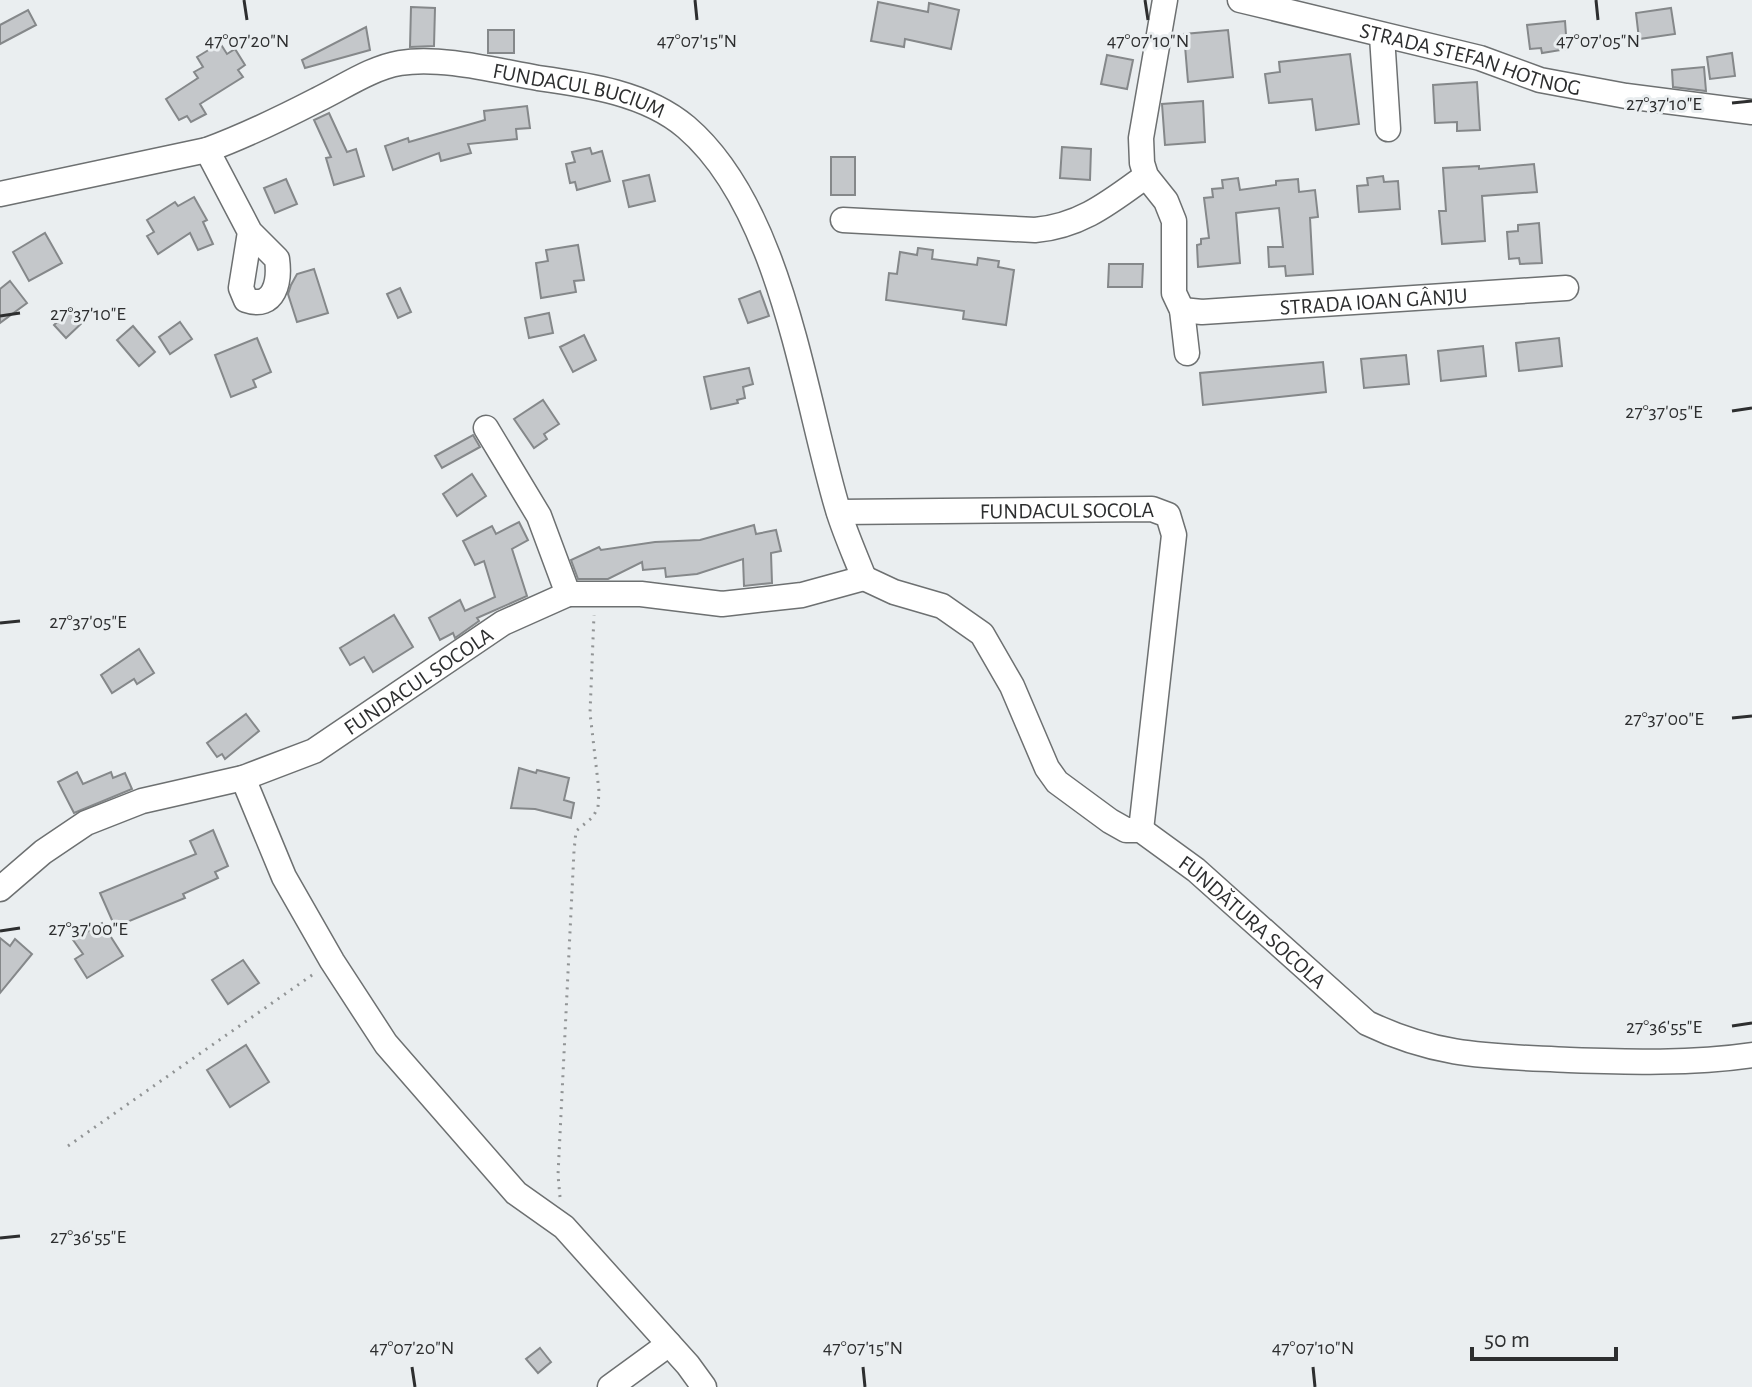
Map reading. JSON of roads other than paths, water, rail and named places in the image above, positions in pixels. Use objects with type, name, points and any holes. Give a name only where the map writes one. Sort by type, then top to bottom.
[{"type":"street","points":[[1165,0],[1141,138],[1142,163],[1146,176],[1166,201],[1174,221],[1174,293],[1182,310],[1187,353]]},
{"type":"street","name":"STRADA STEFAN HOTNOG","points":[[1240,0],[1480,58],[1540,80],[1669,103],[1752,112]]},
{"type":"street","points":[[1382,36],[1388,129]]},
{"type":"street","name":"FUNDACUL BUCIUM","points":[[0,194],[207,150],[376,70],[401,63],[451,64],[583,85],[646,102],[685,125],[709,150],[754,224],[778,285],[839,512],[864,578]]},
{"type":"street","points":[[207,150],[250,232]]},
{"type":"street","points":[[843,220],[1035,230],[1059,228],[1087,216],[1146,176]]},
{"type":"street","name":"STRADA IOAN GÂNJU","points":[[1182,310],[1202,312],[1566,288]]},
{"type":"street","points":[[486,428],[539,516],[568,594]]},
{"type":"street","name":"FUNDACUL SOCOLA","points":[[839,512],[1152,509],[1168,515],[1174,535],[1141,830]]},
{"type":"street","name":"FUNDACUL SOCOLA","points":[[0,889],[43,852],[86,823],[142,801],[243,778],[314,751],[503,623],[568,594],[641,594],[722,604],[802,595],[864,578]]},
{"type":"street","name":"FUNDĂTURA SOCOLA","points":[[864,578],[894,592],[942,606],[982,634],[1012,686],[1047,768],[1057,782],[1126,830],[1141,830],[1196,870],[1367,1023],[1400,1039],[1439,1050],[1504,1059],[1619,1063],[1752,1055]]},
{"type":"street","points":[[243,778],[284,877],[332,961],[386,1044],[516,1193],[564,1227],[704,1387]]},
{"type":"street","points":[[610,1387],[669,1344]]}]
